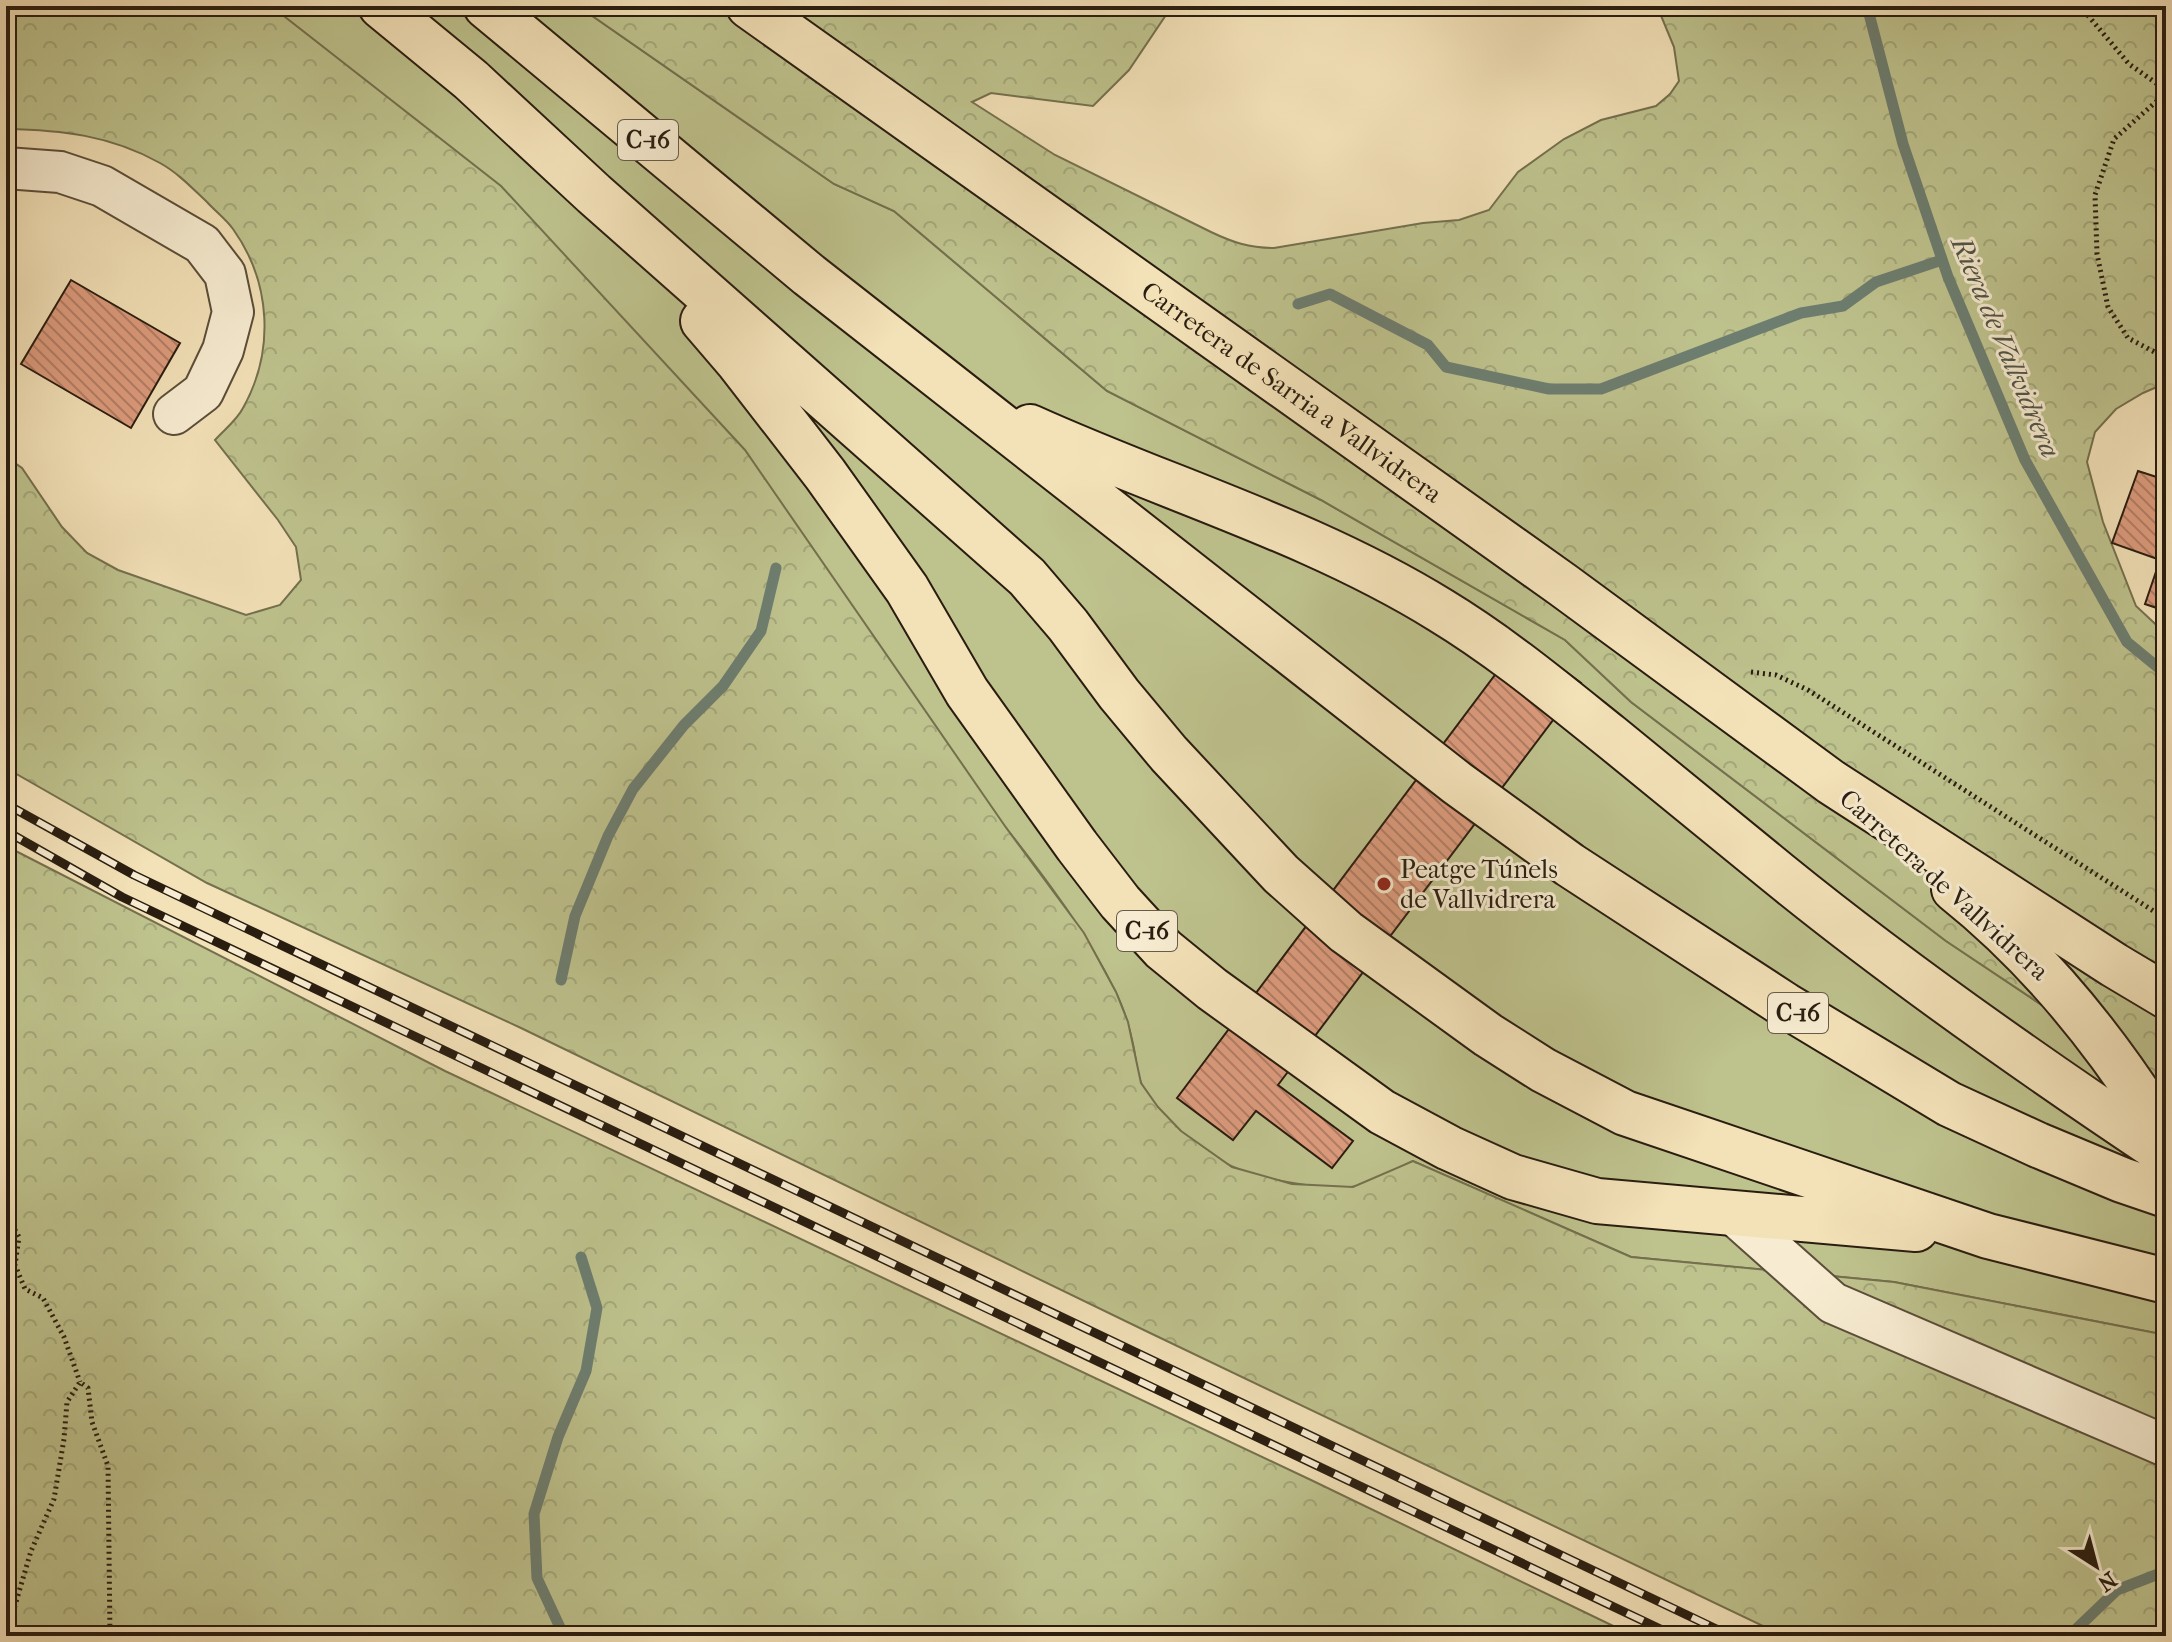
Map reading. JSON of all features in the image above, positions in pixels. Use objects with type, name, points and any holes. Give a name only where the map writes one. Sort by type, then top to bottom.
[{"type":"main road","name":"C-16","points":[[381,6],[482,90],[594,194],[1027,577],[1068,625],[1119,694],[1199,788],[1281,874],[1346,932],[1488,1035],[1543,1070],[1625,1113],[1988,1236],[2166,1281]]},
{"type":"main road","name":"C-16","points":[[486,6],[809,275],[1457,783],[1617,897],[1785,1005],[1949,1104],[2038,1145],[2166,1195]]},
{"type":"main road","name":"Carretera de Sarria a Vallvidrera","points":[[749,6],[1695,681],[1831,782]]},
{"type":"main road","name":"C-16","points":[[594,194],[739,363],[825,474],[907,589],[967,692],[1120,902],[1163,949],[1339,1083],[1382,1112],[1449,1148],[1513,1177],[1597,1201],[1988,1236]]},
{"type":"main road","name":"C-16","points":[[969,399],[1118,465],[1282,529],[1376,572],[1444,612],[1533,673],[1783,878],[1954,1007],[2166,1154]]},
{"type":"main road","name":"Carretera de Vallvidrera","points":[[1831,782],[2166,996]]},
{"type":"main road","name":"Carretera de Vallvidrera","points":[[1831,782],[1894,841],[2019,945],[2158,1099]]},
{"type":"lane","points":[[6,168],[60,172],[102,186],[202,244],[225,274],[233,312],[223,350],[203,392],[174,414]]},
{"type":"lane","points":[[1732,1213],[1833,1303],[2166,1446]]},
{"type":"path","points":[[2080,6],[2129,64],[2166,92],[2114,139],[2095,195],[2097,254],[2108,307],[2128,338],[2166,358]]},
{"type":"path","points":[[1695,681],[1751,672],[1776,675],[1808,690],[2166,919]]},
{"type":"path","points":[[6,1214],[19,1237],[15,1265],[25,1289],[43,1298],[64,1337],[80,1382],[88,1388],[92,1422],[108,1466],[110,1636]]},
{"type":"path","points":[[6,1636],[31,1551],[54,1499],[67,1402],[80,1382]]},
{"type":"green space","points":[[6,6],[271,6],[501,186],[745,450],[1007,829],[1084,933],[1116,992],[1128,1022],[1141,1083],[1181,1131],[1232,1167],[1292,1184],[1353,1187],[1413,1161],[1631,1257],[1894,1282],[2166,1335],[2166,1636],[1784,1636],[521,1028],[207,883],[6,768],[6,457],[22,468],[62,527],[87,553],[118,570],[246,615],[280,605],[301,580],[296,547],[215,440],[234,421],[253,386],[264,340],[261,294],[246,250],[230,225],[167,167],[104,140],[46,131],[6,129]]},
{"type":"green space","points":[[271,6],[578,6],[834,184],[894,211],[1107,391],[1321,500],[1565,640],[1631,702],[1946,941],[2166,1088],[2166,1335],[1894,1282],[1631,1257],[1413,1161],[1359,1185],[1323,1187],[1257,1175],[1231,1166],[1206,1152],[1180,1132],[1149,1097],[1139,1077],[1124,1012],[1104,969],[1066,907],[1007,829]]},
{"type":"green space","points":[[578,6],[1172,6],[1129,70],[1093,106],[991,93],[972,102],[1055,155],[1211,232],[1241,244],[1274,248],[1423,223],[1459,220],[1489,210],[1518,172],[1564,139],[1601,120],[1656,106],[1679,81],[1674,47],[1657,6],[2166,6],[2166,383],[2116,409],[2095,432],[2087,462],[2103,522],[2136,606],[2166,634],[2166,1088],[1946,941],[1631,702],[1565,640],[1321,500],[1107,391],[894,211],[834,184]]},
{"type":"green space","points":[[6,846],[445,1071],[1634,1636],[6,1636]]},
{"type":"building","points":[[71,280],[180,343],[131,428],[21,364]]},
{"type":"building","points":[[2138,471],[2166,480],[2166,562],[2112,543]]},
{"type":"building","points":[[2160,560],[2166,562],[2166,611],[2145,604]]},
{"type":"building","name":"Peatge Túnels de Vallvidrera","points":[[1522,639],[1581,683],[1278,1085],[1353,1141],[1332,1168],[1256,1111],[1233,1140],[1177,1098]]},
{"type":"waterway","name":"Riera de Vallvidrera","points":[[1867,6],[1903,144],[1948,277],[2025,460],[2127,642],[2166,674]]},
{"type":"waterway","points":[[1298,304],[1330,294],[1428,345],[1446,367],[1549,389],[1601,389],[1801,313],[1843,306],[1876,282],[1942,260]]},
{"type":"waterway","points":[[561,980],[575,916],[608,836],[633,789],[684,725],[723,686],[761,631],[776,568]]},
{"type":"waterway","points":[[564,1636],[537,1578],[534,1514],[558,1437],[586,1371],[597,1308],[581,1257]]},
{"type":"waterway","points":[[2069,1636],[2117,1590],[2166,1571]]},
{"type":"railway","points":[[6,804],[134,875],[1731,1636]]},
{"type":"railway","points":[[6,831],[122,897],[1675,1636]]},
{"type":"place","name":"Peatge Túnels de Vallvidrera","points":[[1384,884]]}]
